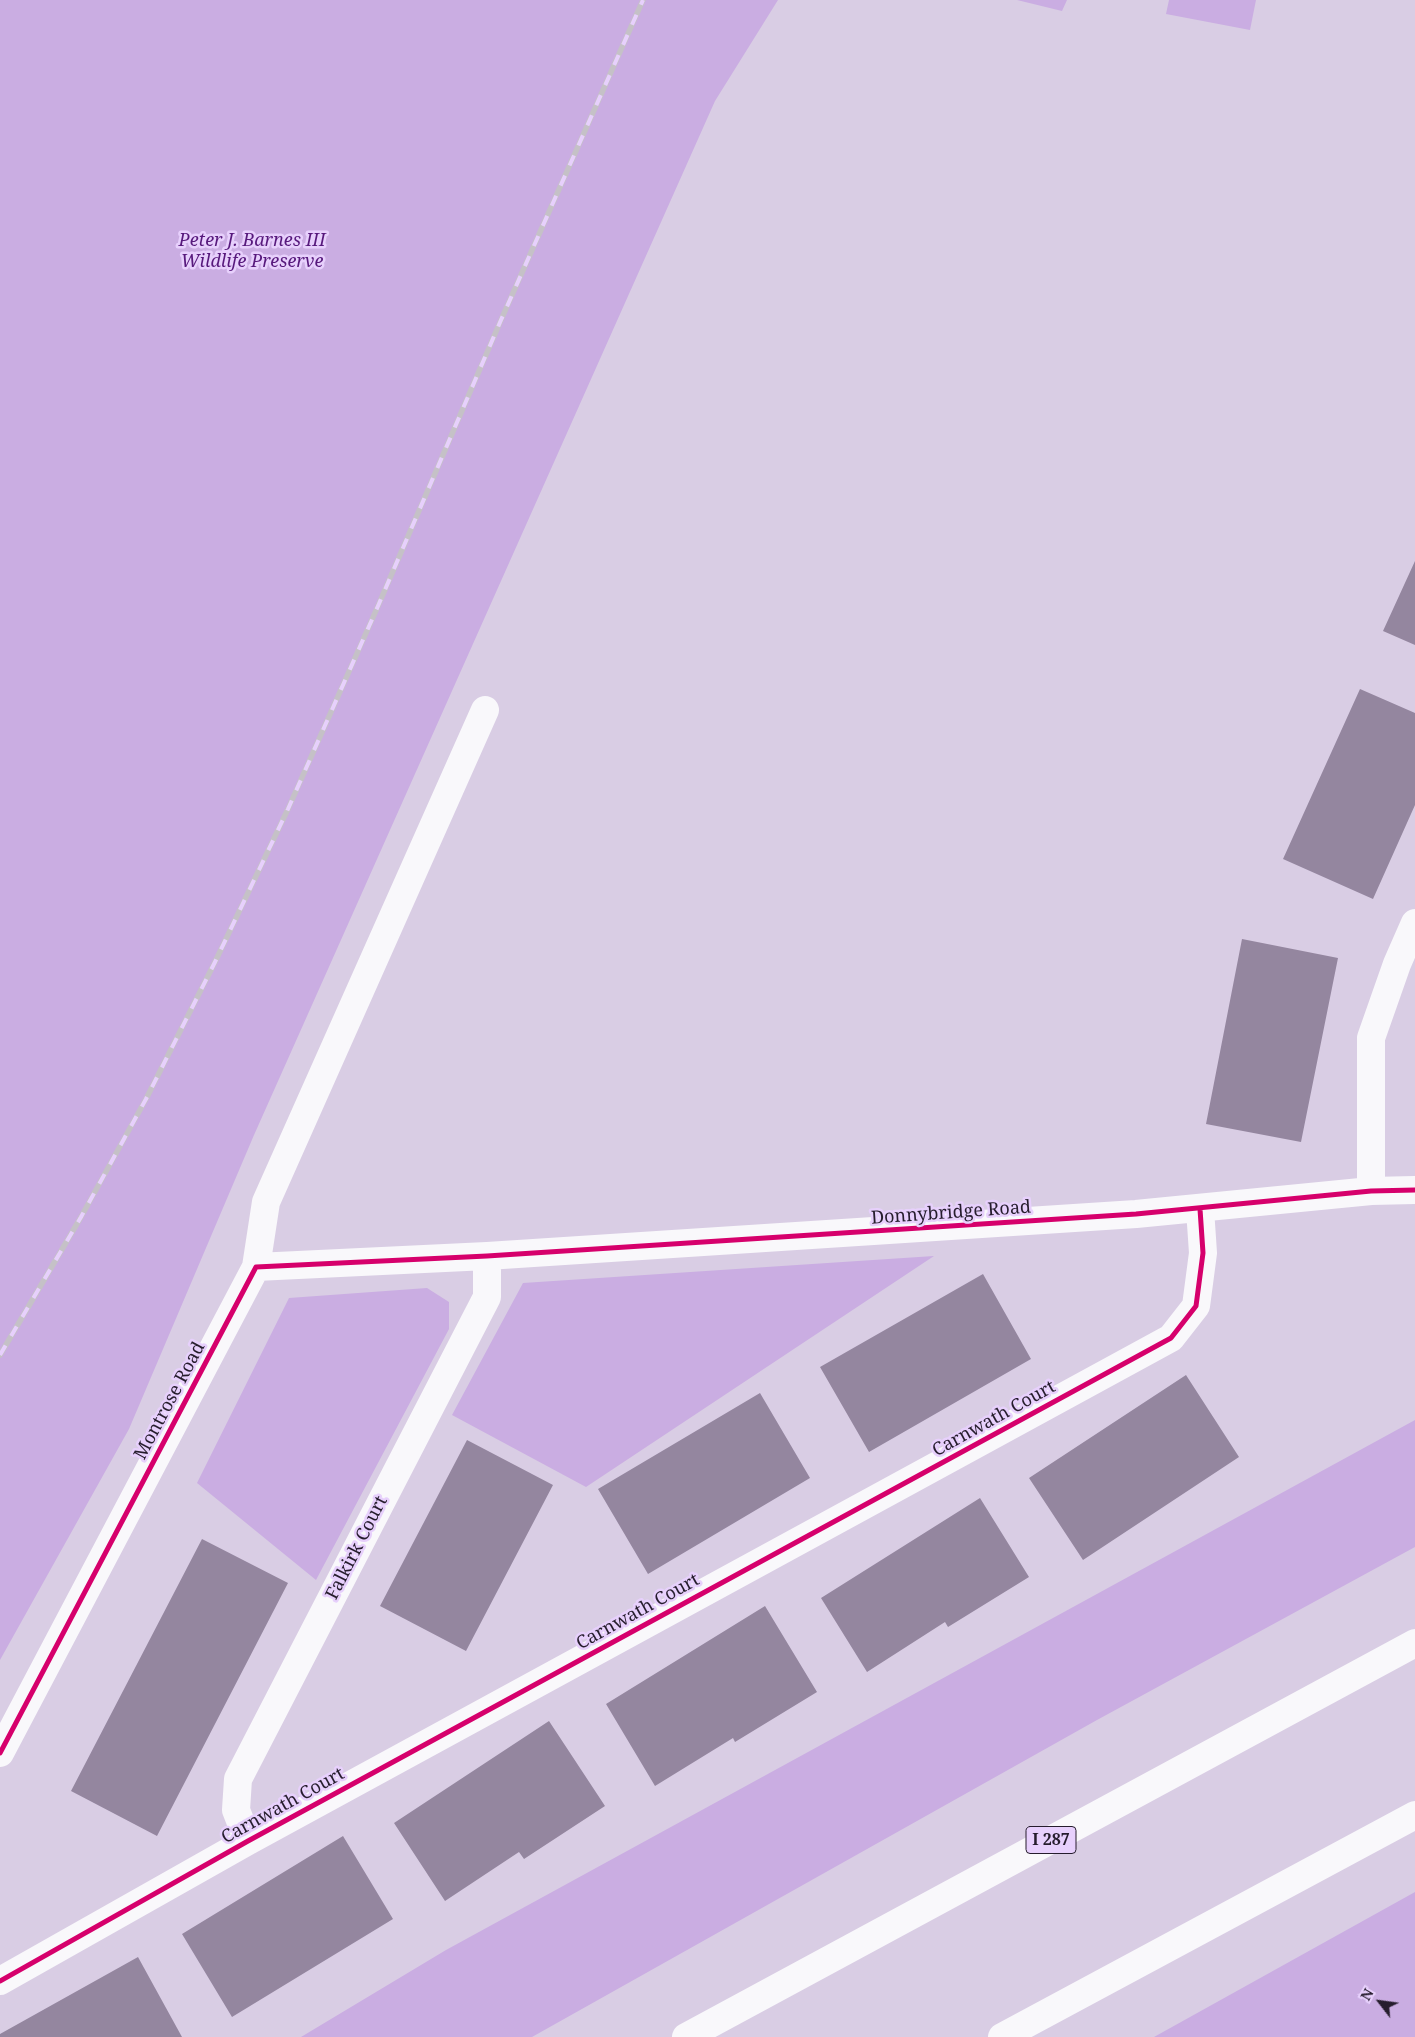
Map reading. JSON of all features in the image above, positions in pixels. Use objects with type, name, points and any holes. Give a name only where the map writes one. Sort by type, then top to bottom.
[{"type":"main road","name":"Montrose Road","points":[[0,1753],[256,1266],[266,1202],[485,710]]},
{"type":"main road","points":[[1371,1191],[1372,1038],[1406,966],[1415,923]]},
{"type":"main road","name":"Donnybridge Road","points":[[487,1256],[1200,1209],[1371,1191],[1415,1190]]},
{"type":"main road","name":"Carnwath Court","points":[[0,1981],[248,1840],[1171,1338],[1196,1306],[1203,1253],[1200,1209]]},
{"type":"main road","points":[[256,1266],[487,1256]]},
{"type":"main road","name":"Falkirk Court","points":[[248,1840],[236,1810],[238,1779],[487,1297],[487,1256]]},
{"type":"main road","name":"I 287","points":[[686,2037],[1415,1643]]},
{"type":"main road","points":[[1002,2037],[1415,1815]]},
{"type":"green space","name":"Peter J. Barnes III Wildlife Preserve","points":[[0,0],[778,0],[715,101],[254,1135],[129,1429],[0,1660]]},
{"type":"green space","points":[[1017,0],[1067,0],[1062,11]]},
{"type":"green space","points":[[1169,0],[1256,0],[1250,30],[1166,14]]},
{"type":"green space","points":[[934,1256],[586,1487],[452,1415],[523,1283]]},
{"type":"green space","points":[[427,1288],[449,1302],[449,1329],[316,1580],[197,1483],[289,1298]]},
{"type":"green space","points":[[1415,1420],[1415,1547],[1097,1720],[532,2037],[301,2037],[446,1950]]},
{"type":"green space","points":[[1415,1892],[1415,2037],[1154,2037]]},
{"type":"building","points":[[1415,561],[1415,645],[1383,631]]},
{"type":"building","points":[[1360,689],[1415,713],[1415,805],[1373,899],[1283,859]]},
{"type":"building","points":[[1242,939],[1338,958],[1301,1142],[1206,1124]]},
{"type":"building","points":[[983,1274],[1031,1359],[869,1452],[820,1367]]},
{"type":"building","points":[[1186,1375],[1239,1457],[1083,1560],[1029,1478]]},
{"type":"building","points":[[760,1393],[810,1478],[648,1574],[598,1489]]},
{"type":"building","points":[[467,1440],[553,1485],[466,1651],[380,1606]]},
{"type":"building","points":[[980,1498],[1029,1577],[948,1627],[945,1622],[867,1672],[821,1598]]},
{"type":"building","points":[[202,1539],[288,1583],[157,1836],[71,1791]]},
{"type":"building","points":[[765,1606],[817,1692],[735,1742],[733,1738],[655,1786],[606,1704]]},
{"type":"building","points":[[549,1721],[605,1806],[524,1859],[519,1852],[445,1901],[394,1823]]},
{"type":"building","points":[[343,1836],[393,1919],[232,2017],[182,1934]]},
{"type":"building","points":[[138,1957],[182,2037],[0,2037],[0,2034]]},
{"type":"railway","points":[[0,1355],[81,1217],[146,1099],[215,962],[288,809],[643,0]]},
{"type":"cycle path","points":[[0,1753],[256,1267],[487,1256],[1136,1214],[1371,1191],[1415,1190]]},
{"type":"cycle path","points":[[0,1981],[248,1841],[1171,1338],[1196,1306],[1203,1253],[1200,1209]]}]
